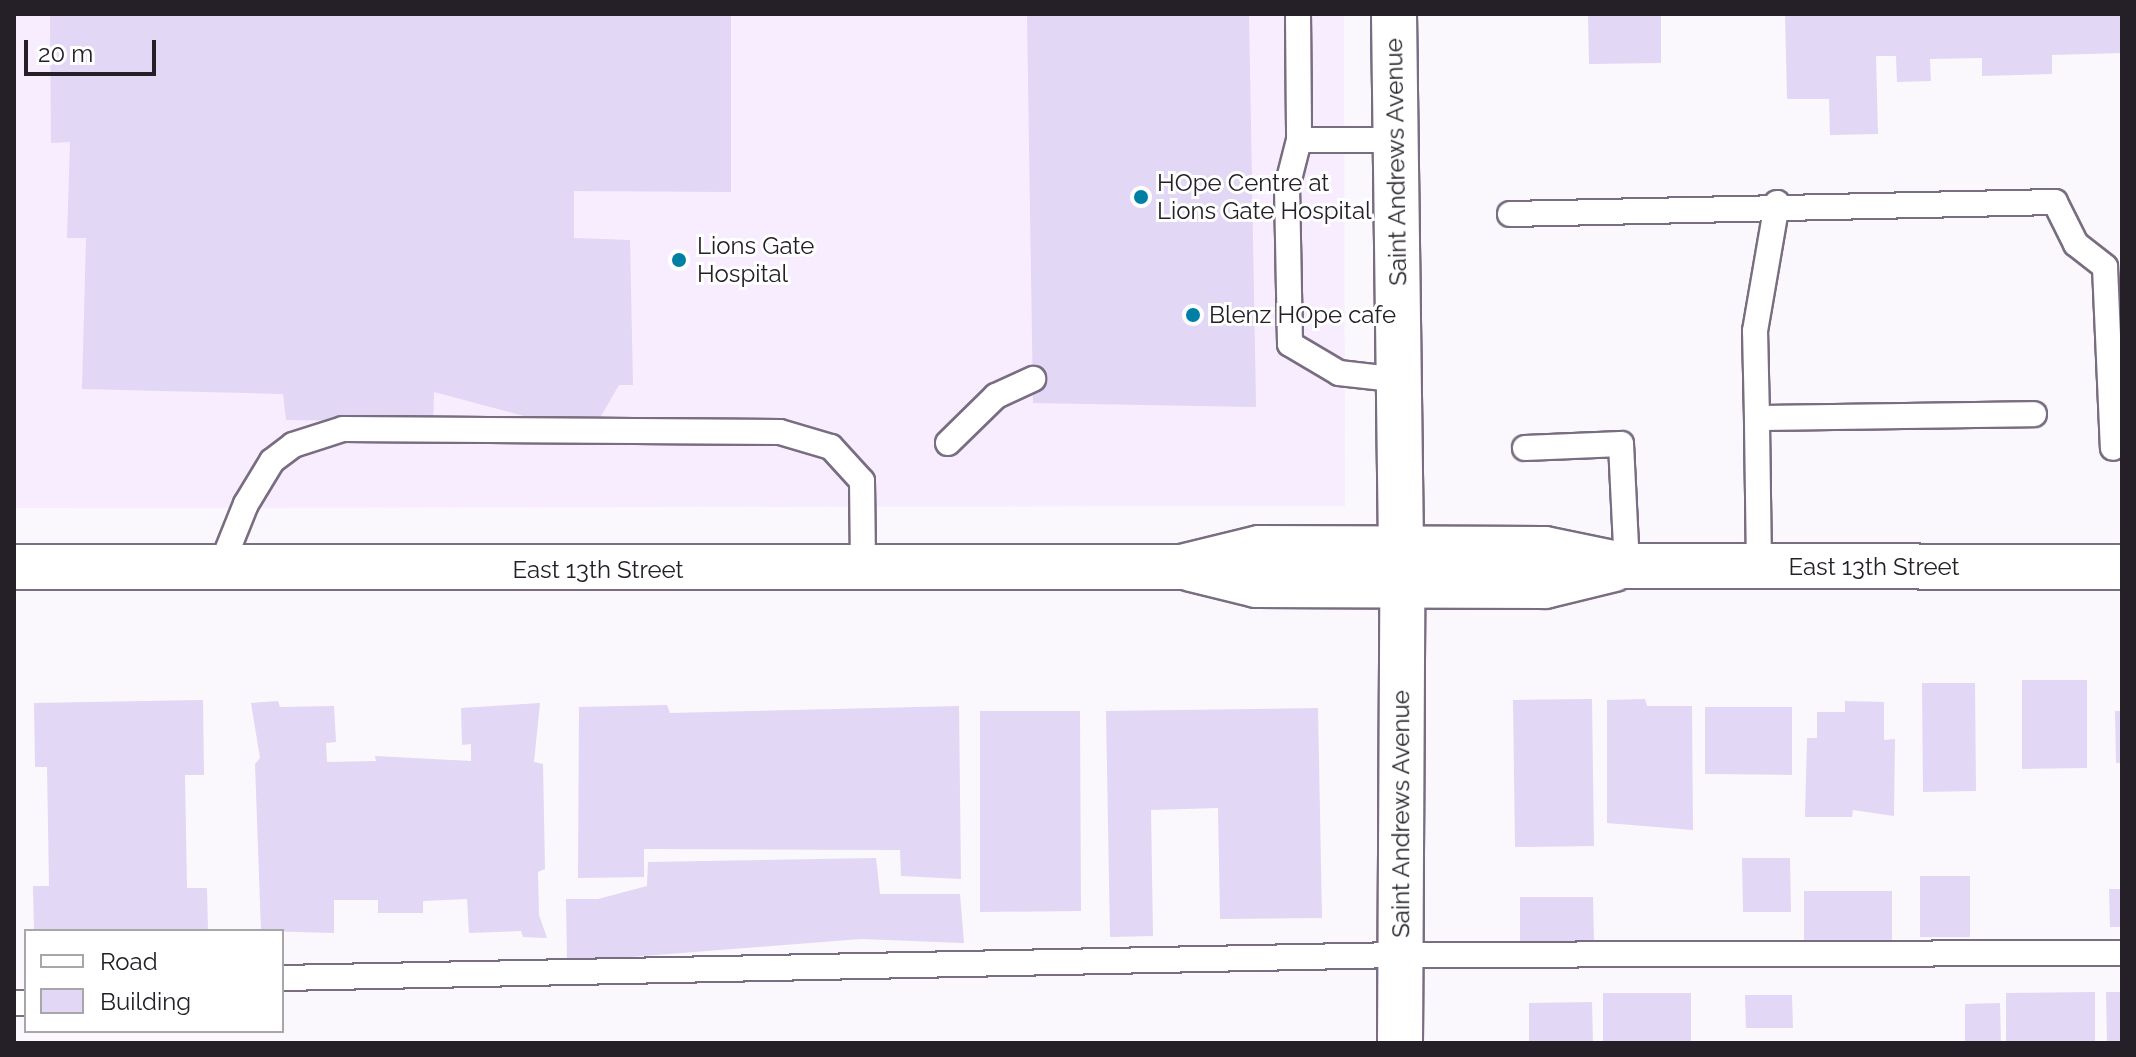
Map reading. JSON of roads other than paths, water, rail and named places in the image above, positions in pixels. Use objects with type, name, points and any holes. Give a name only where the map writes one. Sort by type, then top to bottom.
[{"type":"street","name":"Saint Andrews Avenue","points":[[1394,14],[1402,568],[1400,1043]]},
{"type":"street","name":"East 13th Street","points":[[14,567],[219,571],[1181,567],[1256,585],[1402,568],[1545,586],[1627,566],[2122,567]]},
{"type":"lane","points":[[1298,14],[1299,140],[1287,187],[1290,344],[1339,373],[1400,380]]},
{"type":"lane","points":[[1299,140],[1396,140]]},
{"type":"lane","points":[[1510,214],[1777,203],[2055,202],[2076,244],[2105,267],[2113,448]]},
{"type":"lane","points":[[1759,567],[1755,331],[1777,203]]},
{"type":"lane","points":[[948,443],[996,396],[1033,379]]},
{"type":"lane","points":[[1757,418],[2034,414]]},
{"type":"lane","points":[[219,571],[246,504],[272,461],[293,445],[343,429],[780,432],[831,447],[862,481],[863,569]]},
{"type":"lane","points":[[1525,448],[1621,444],[1627,566]]},
{"type":"lane","points":[[284,978],[1400,955],[2122,953]]},
{"type":"place","name":"HOpe Centre at Lions Gate Hospital","points":[[1141,197]]},
{"type":"place","name":"Lions Gate Hospital","points":[[679,260]]},
{"type":"place","name":"Blenz HOpe cafe","points":[[1193,315]]}]
